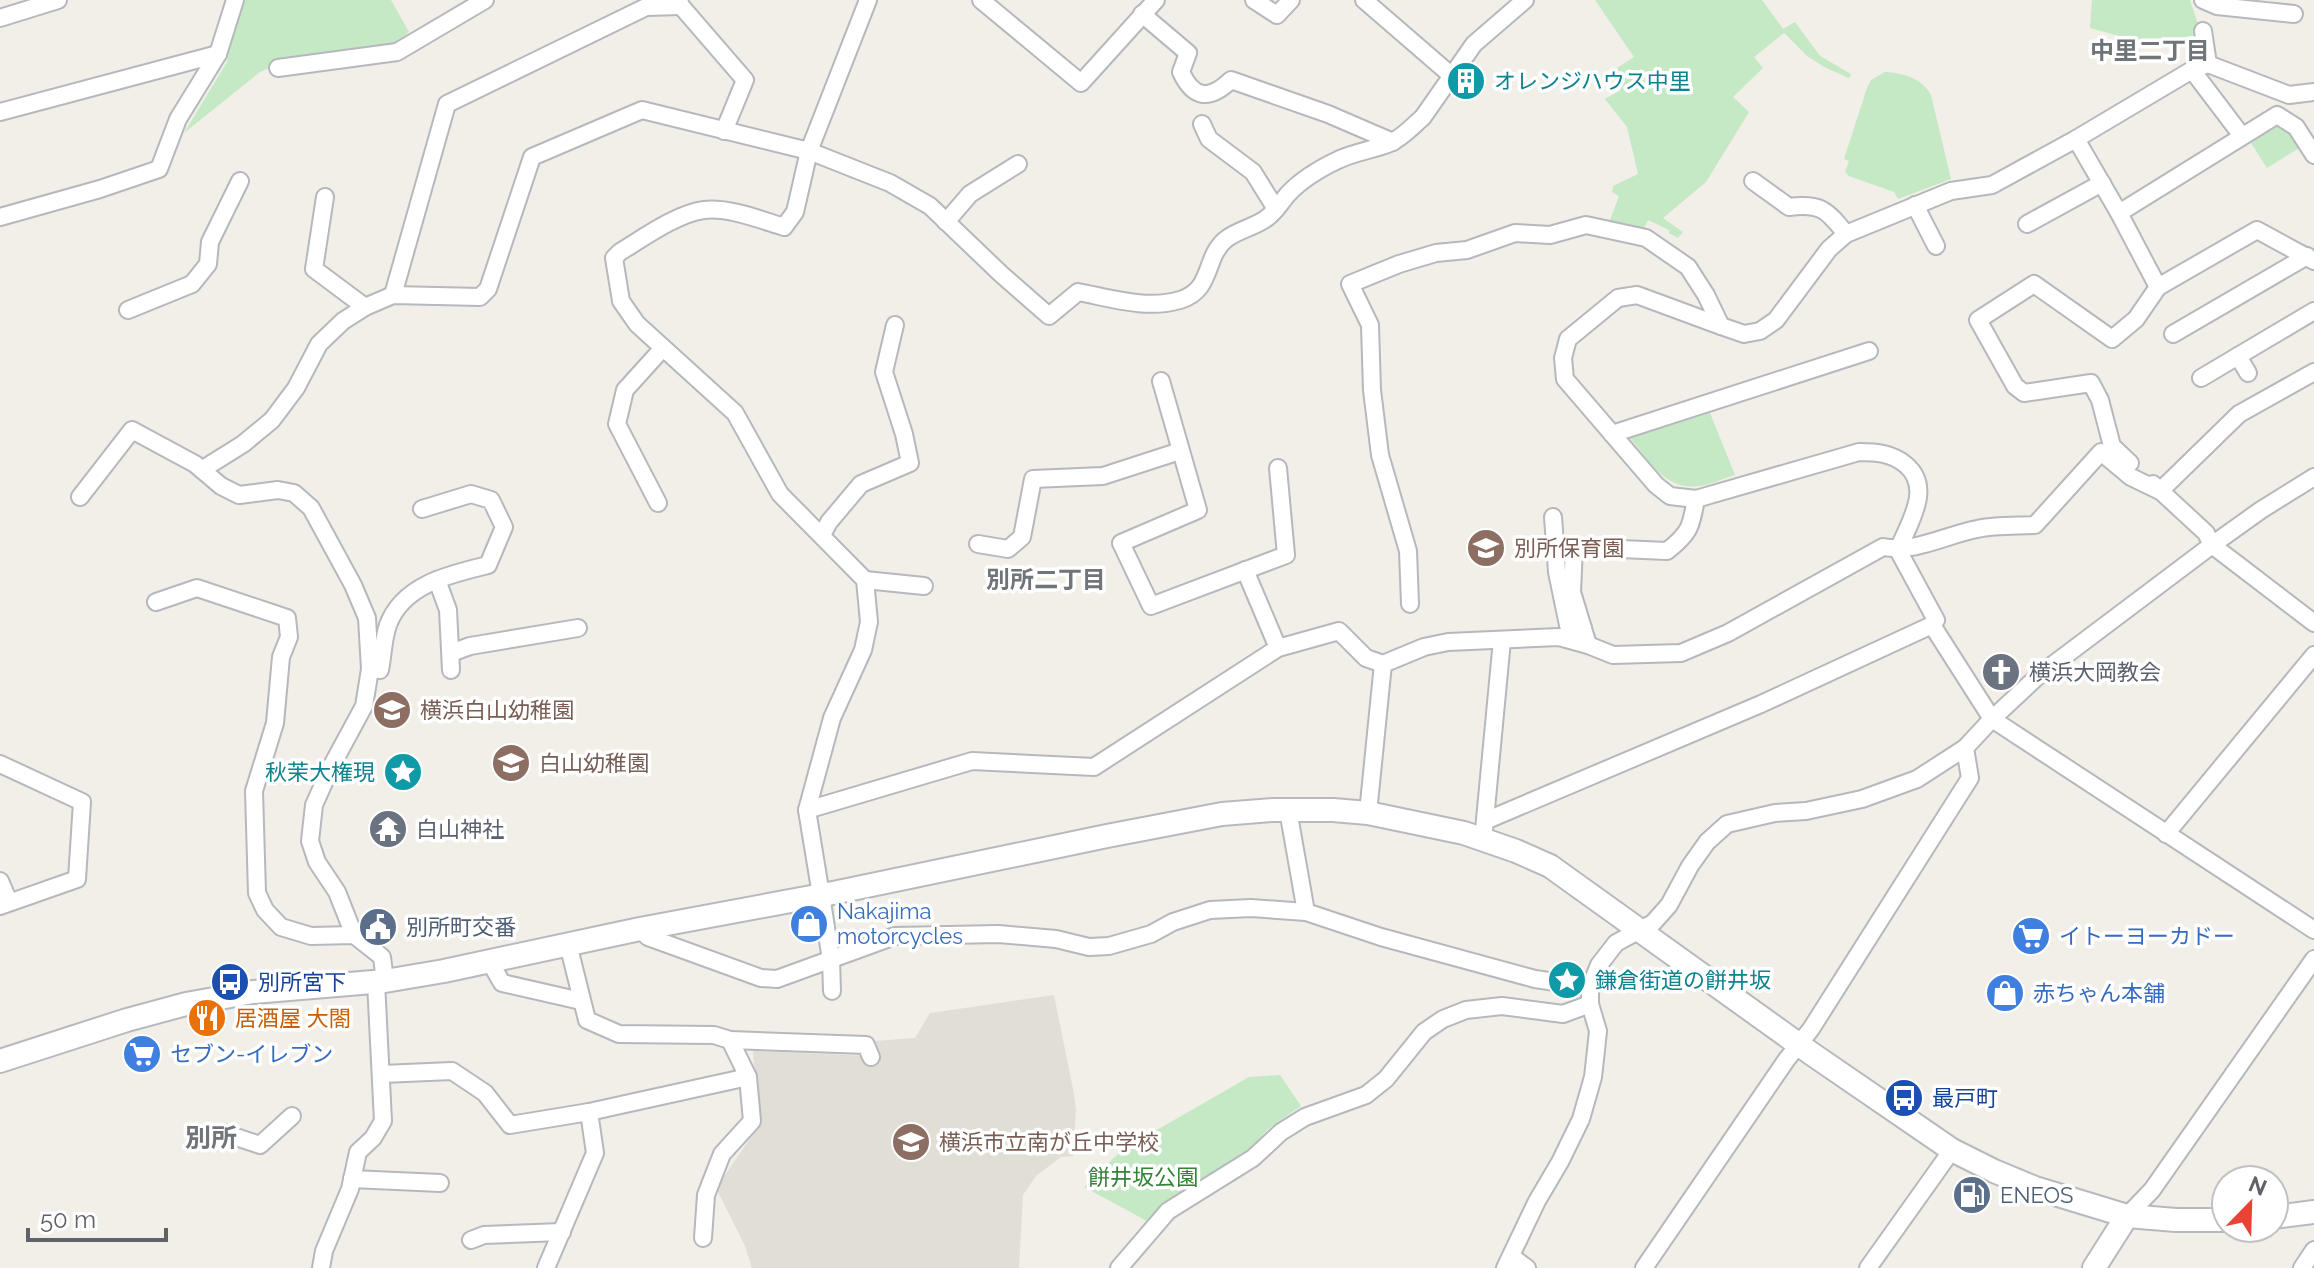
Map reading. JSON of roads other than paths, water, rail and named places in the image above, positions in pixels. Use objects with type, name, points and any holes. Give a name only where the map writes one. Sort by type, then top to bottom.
[{"type":"street","points":[[0,18],[58,0]]},
{"type":"street","points":[[0,217],[159,169],[178,119],[218,54],[235,0]]},
{"type":"street","points":[[278,68],[397,52],[485,0]]},
{"type":"street","points":[[832,991],[831,960],[807,810],[832,718],[863,650],[869,622],[865,580],[780,494],[735,413],[637,324],[621,301],[614,258],[669,222],[704,210],[740,214],[784,227],[795,212],[809,151],[868,0]]},
{"type":"street","points":[[981,0],[1081,83],[1156,0]]},
{"type":"street","points":[[1254,0],[1277,15],[1291,0]]},
{"type":"street","points":[[1364,0],[1452,76]]},
{"type":"street","points":[[203,469],[243,444],[272,420],[296,388],[319,344],[343,321],[365,307],[393,295],[480,297],[488,289],[529,150],[642,110],[809,151],[854,167],[914,195],[930,206],[1049,316],[1078,292],[1140,303],[1164,303],[1182,300],[1203,285],[1224,241],[1245,227],[1266,220],[1289,193],[1313,174],[1339,159],[1393,142],[1423,117],[1474,44],[1525,0]]},
{"type":"street","points":[[2203,0],[2217,6],[2294,14]]},
{"type":"street","points":[[393,295],[447,104],[646,7],[680,3],[745,80],[724,131]]},
{"type":"street","points":[[1142,14],[1188,53],[1181,72],[1188,87],[1204,95],[1218,92],[1231,80],[1328,114],[1393,142]]},
{"type":"street","points":[[2203,31],[2200,67],[2242,136]]},
{"type":"street","points":[[0,112],[218,54]]},
{"type":"street","points":[[1898,550],[1918,501],[1920,481],[1898,458],[1879,452],[1859,452],[1696,499],[1670,496],[1656,485],[1565,379],[1563,358],[1568,339],[1618,298],[1637,295],[1744,334],[1760,331],[1776,320],[1829,249],[1846,234],[1951,191],[1992,185],[2200,67],[2289,95],[2314,92]]},
{"type":"street","points":[[2119,213],[2277,115],[2296,127],[2314,155]]},
{"type":"street","points":[[1202,124],[1209,139],[1253,172],[1276,209]]},
{"type":"street","points":[[2076,139],[2158,287]]},
{"type":"street","points":[[946,222],[970,194],[1018,164]]},
{"type":"street","points":[[128,310],[192,284],[208,264],[210,242],[240,181]]},
{"type":"street","points":[[1753,181],[1789,207],[1809,204],[1829,213],[1846,234]]},
{"type":"street","points":[[2027,224],[2102,183]]},
{"type":"street","points":[[325,197],[314,269],[365,307]]},
{"type":"street","points":[[1915,205],[1936,246]]},
{"type":"street","points":[[1410,604],[1408,551],[1380,455],[1372,390],[1370,325],[1350,284],[1399,264],[1436,253],[1467,250],[1515,233],[1550,235],[1586,225],[1646,238],[1688,267],[1721,326]]},
{"type":"street","points":[[2310,259],[2257,230],[2158,287],[2136,319],[2112,339],[2034,284],[1978,320],[2015,386],[2024,393],[2091,383],[2100,400],[2112,446],[2206,533],[2212,545],[2314,623]]},
{"type":"street","points":[[2173,334],[2310,259]]},
{"type":"street","points":[[2201,378],[2314,311]]},
{"type":"street","points":[[822,535],[861,484],[910,463],[884,372],[895,325]]},
{"type":"street","points":[[658,503],[617,424],[625,390],[663,348]]},
{"type":"street","points":[[1612,434],[1869,351]]},
{"type":"street","points":[[2238,356],[2248,373]]},
{"type":"street","points":[[2160,491],[2260,396],[2314,372]]},
{"type":"street","points":[[1161,381],[1198,510],[1121,543],[1151,606],[1286,555],[1278,468]]},
{"type":"street","points":[[80,497],[132,430],[203,469],[221,486],[239,495],[278,490],[294,493],[311,508],[353,585],[367,618],[370,669],[364,706],[314,805],[310,841],[317,862],[337,892],[354,935],[382,957],[383,1121],[373,1138],[358,1152],[350,1189],[324,1251],[321,1268]]},
{"type":"street","points":[[978,544],[1008,549],[1022,537],[1033,479],[1103,476],[1180,451]]},
{"type":"street","points":[[1553,517],[1557,572],[1568,625],[1613,655],[1681,653],[1728,633],[1883,547],[1898,550],[1978,528],[2035,525],[2101,452],[2131,477],[2160,491]]},
{"type":"street","points":[[1527,1268],[1509,1262],[1537,1201],[1581,1119],[1593,1077],[1598,1031],[1590,1004],[1590,987],[1599,965],[1616,943],[1641,932],[1669,905],[1707,842],[1727,824],[1862,799],[1917,779],[1965,748],[2038,676],[2212,545],[2314,477]]},
{"type":"street","points":[[370,669],[380,670],[387,628],[395,611],[410,595],[437,580],[488,565],[504,527],[491,500],[471,494],[422,509]]},
{"type":"street","points":[[1585,636],[1572,592],[1574,547],[1667,551],[1684,538],[1696,499]]},
{"type":"street","points":[[0,1061],[186,1004],[253,992],[381,982],[1208,817],[1288,810],[1368,813],[1464,833],[1484,831],[1932,625],[1936,620],[1898,550]]},
{"type":"street","points":[[1245,570],[1278,648]]},
{"type":"street","points":[[437,580],[448,610],[451,662],[470,646],[578,628]]},
{"type":"street","points":[[865,580],[924,586]]},
{"type":"street","points":[[156,602],[197,588],[287,618],[289,637],[281,657],[275,723],[254,791],[257,893],[265,910],[281,927],[311,936],[354,935]]},
{"type":"street","points":[[1932,625],[1992,719],[2314,930]]},
{"type":"street","points":[[807,810],[972,761],[1094,767],[1278,648],[1339,631],[1366,658],[1383,664],[1424,647],[1448,642],[1585,636]]},
{"type":"street","points":[[1484,831],[1502,640]]},
{"type":"street","points":[[2166,834],[2314,655]]},
{"type":"street","points":[[1368,813],[1383,664]]},
{"type":"street","points":[[1644,1268],[1811,1029],[1970,778],[1965,748]]},
{"type":"street","points":[[0,764],[82,802],[77,879],[5,904],[0,881]]},
{"type":"street","points":[[1288,810],[1306,912]]},
{"type":"street","points":[[1484,831],[1516,851],[1550,866],[1798,1045],[1952,1150],[2035,1188],[2127,1216],[2210,1220]]},
{"type":"street","points":[[640,929],[648,937],[761,978],[777,979],[895,936],[999,934],[1056,939],[1089,947],[1109,946],[1151,934],[1173,922],[1210,910],[1251,908],[1306,912],[1381,937],[1535,979],[1590,987]]},
{"type":"street","points":[[568,944],[587,1020],[619,1034],[714,1035],[730,1040],[866,1045],[871,1057]]},
{"type":"street","points":[[2101,1265],[2127,1216],[2152,1190],[2314,959]]},
{"type":"street","points":[[490,962],[502,983],[581,1001]]},
{"type":"street","points":[[1119,1268],[1168,1211],[1253,1158],[1281,1132],[1305,1117],[1366,1095],[1386,1079],[1424,1032],[1443,1019],[1466,1010],[1502,1006],[1563,1014],[1590,1004]]},
{"type":"street","points":[[703,1238],[706,1195],[722,1154],[752,1121],[748,1077],[730,1040]]},
{"type":"street","points":[[382,1074],[452,1071],[485,1093],[510,1125],[589,1112],[748,1077]]},
{"type":"street","points":[[546,1268],[595,1153],[589,1112]]},
{"type":"street","points":[[224,1133],[260,1145],[292,1116]]},
{"type":"street","points":[[1868,1268],[1952,1150]]},
{"type":"street","points":[[352,1179],[440,1183]]},
{"type":"street","points":[[2290,1215],[2314,1212]]},
{"type":"street","points":[[471,1240],[484,1235],[562,1232]]},
{"type":"street","points":[[2302,1268],[2314,1250]]},
{"type":"place","name":"オレンジハウス中里","points":[[1466,81]]},
{"type":"place","name":"別所保育園","points":[[1486,548]]},
{"type":"place","name":"横浜大岡教会","points":[[2001,672]]},
{"type":"place","name":"横浜白山幼稚園","points":[[392,710]]},
{"type":"place","name":"白山幼稚園","points":[[511,763]]},
{"type":"place","name":"秋茉大権現","points":[[403,772]]},
{"type":"place","name":"白山神社","points":[[388,829]]},
{"type":"place","name":"Nakajima motorcycles","points":[[809,924]]},
{"type":"place","name":"別所町交番","points":[[378,927]]},
{"type":"place","name":"イトーヨーカドー","points":[[2031,936]]},
{"type":"place","name":"鎌倉街道の餅井坂","points":[[1567,980]]},
{"type":"place","name":"別所宮下","points":[[230,982]]},
{"type":"place","name":"赤ちゃん本舗","points":[[2005,993]]},
{"type":"place","name":"居酒屋 大閤","points":[[207,1018]]},
{"type":"place","name":"セブン-イレブン","points":[[142,1054]]},
{"type":"place","name":"最戸町","points":[[1904,1098]]},
{"type":"place","name":"横浜市立南が丘中学校","points":[[911,1142]]},
{"type":"place","name":"ENEOS","points":[[1972,1195]]},
{"type":"district","name":"中里二丁目","points":[[2150,50]]},
{"type":"district","name":"別所二丁目","points":[[1046,579]]},
{"type":"district","name":"別所","points":[[211,1138]]},
{"type":"park label","name":"餅井坂公園","points":[[1143,1177]]}]
